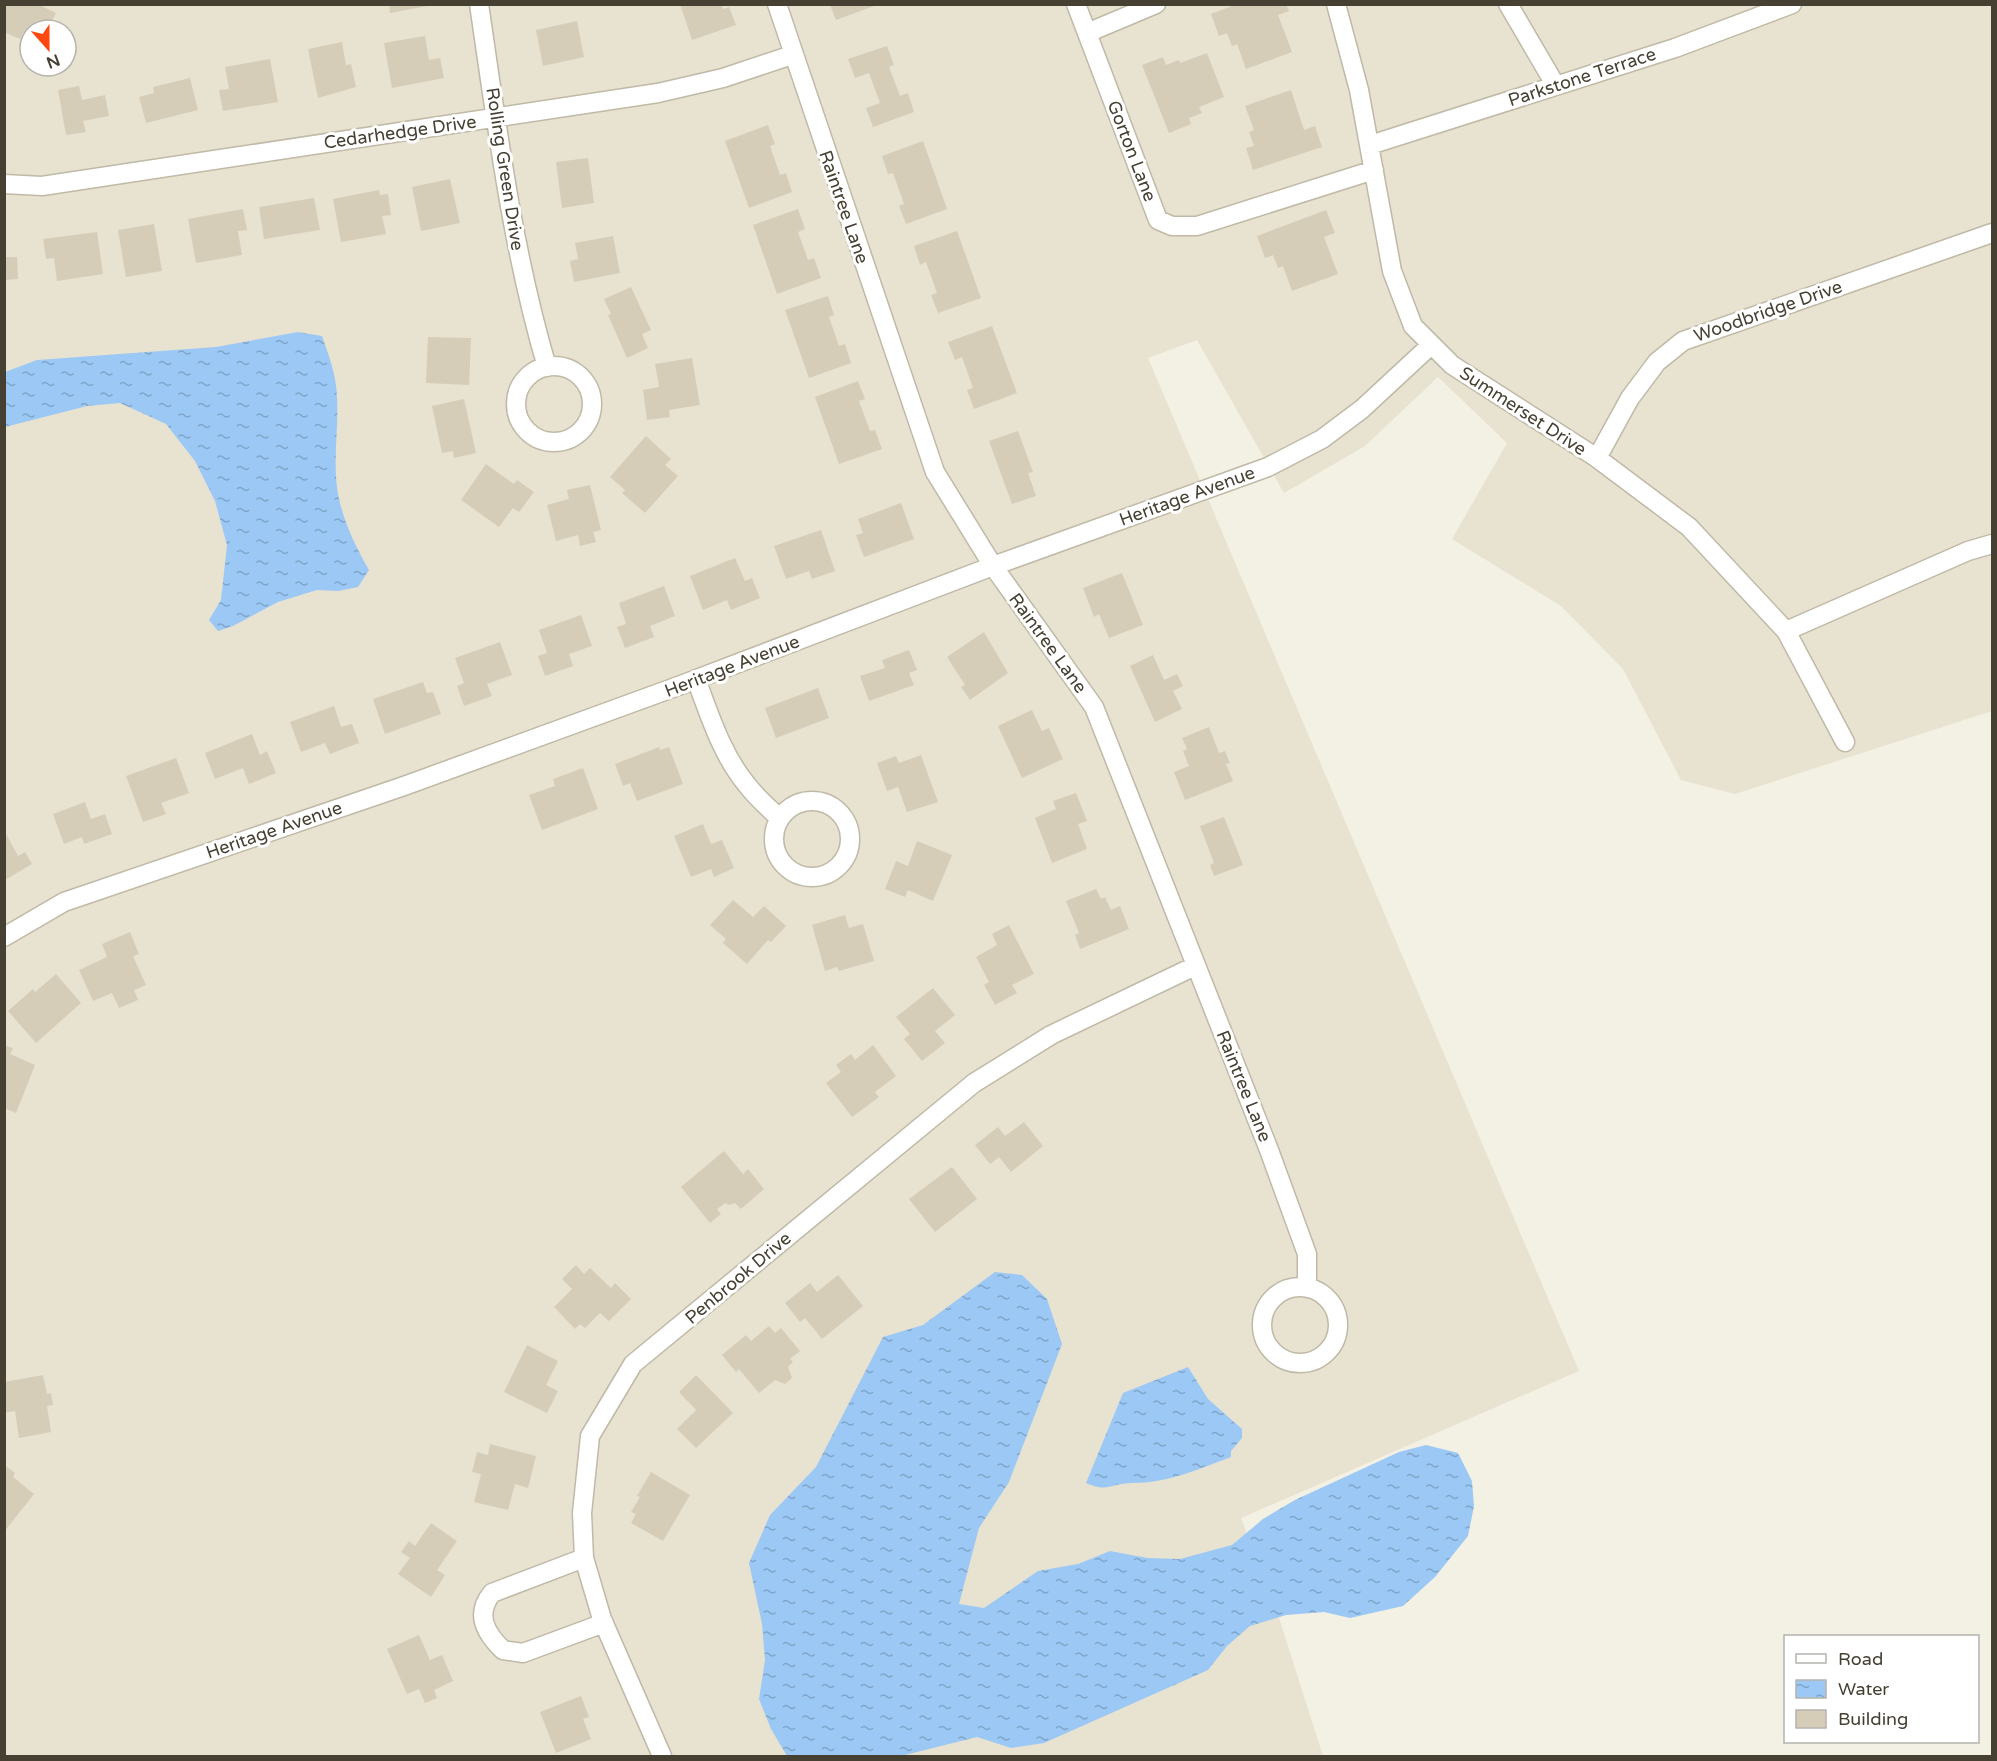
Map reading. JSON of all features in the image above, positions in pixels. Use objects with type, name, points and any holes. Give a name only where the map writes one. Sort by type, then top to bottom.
[{"type":"street","name":"Rolling Green Drive","points":[[479,4],[518,251],[533,319],[547,367]]},
{"type":"street","name":"Raintree Lane","points":[[777,4],[792,55],[935,472],[993,566],[1094,707],[1269,1150],[1307,1254],[1307,1288]]},
{"type":"street","name":"Gorton Lane","points":[[1077,4],[1158,220],[1172,226],[1197,226],[1374,170]]},
{"type":"street","points":[[1087,33],[1156,4]]},
{"type":"street","name":"Summerset Drive","points":[[1336,4],[1359,90],[1392,271],[1413,326],[1452,365],[1597,458],[1689,526],[1786,631],[1845,742]]},
{"type":"street","points":[[1508,4],[1556,86]]},
{"type":"street","name":"Parkstone Terrace","points":[[1370,145],[1675,48],[1792,4]]},
{"type":"street","name":"Cedarhedge Drive","points":[[4,184],[42,186],[658,93],[723,78],[792,55]]},
{"type":"street","name":"Woodbridge Drive","points":[[1597,458],[1637,389],[1657,362],[1683,341],[1992,233]]},
{"type":"street","name":"Heritage Avenue","points":[[4,937],[64,902],[404,786],[696,680],[993,566],[1268,467],[1322,439],[1362,409],[1431,345]]},
{"type":"street","points":[[547,367],[560,367],[572,371],[582,379],[589,390],[592,402],[587,421],[575,435],[563,441],[539,439],[521,423],[517,412],[519,388],[536,370],[547,367]]},
{"type":"street","points":[[1786,631],[1968,551],[1992,544]]},
{"type":"street","points":[[696,680],[720,742],[734,767],[747,785],[780,819]]},
{"type":"street","points":[[812,801],[836,809],[849,831],[850,844],[846,856],[834,869],[817,877],[794,872],[780,859],[774,842],[780,819],[800,803],[812,801]]},
{"type":"street","name":"Penbrook Drive","points":[[662,1756],[604,1623],[584,1558],[582,1513],[590,1436],[633,1365],[974,1083],[1052,1035],[1195,966]]},
{"type":"street","points":[[1294,1287],[1307,1288],[1328,1300],[1334,1310],[1337,1334],[1324,1354],[1303,1363],[1290,1362],[1278,1356],[1263,1336],[1264,1310],[1282,1292],[1294,1287]]},
{"type":"street","points":[[584,1558],[492,1593],[484,1603],[482,1612],[485,1627],[503,1650],[523,1653],[604,1623]]},
{"type":"shaded area","points":[[5,5],[1992,5],[1992,711],[1735,794],[1681,780],[1623,669],[1561,606],[1452,539],[1507,443],[1438,377],[1365,446],[1284,493],[1197,340],[1148,358],[1579,1371],[1241,1518],[1281,1624],[1323,1756],[5,1756]]},
{"type":"water","points":[[298,332],[322,336],[330,359],[337,390],[337,490],[342,512],[369,570],[358,587],[338,591],[317,590],[278,602],[233,626],[218,631],[209,620],[221,600],[227,545],[215,501],[195,461],[166,424],[120,403],[87,406],[5,427],[5,372],[37,360],[216,347]]},
{"type":"water","points":[[995,1272],[1022,1275],[1047,1299],[1062,1344],[1009,1482],[979,1528],[959,1604],[984,1608],[1038,1571],[1078,1564],[1110,1551],[1147,1558],[1180,1559],[1232,1545],[1263,1519],[1295,1500],[1399,1452],[1426,1445],[1458,1453],[1472,1481],[1474,1506],[1468,1536],[1435,1577],[1403,1606],[1350,1618],[1324,1612],[1286,1615],[1250,1626],[1227,1646],[1208,1670],[1044,1743],[1011,1748],[977,1737],[901,1756],[787,1756],[771,1729],[759,1699],[765,1660],[762,1624],[749,1563],[770,1515],[816,1467],[883,1337],[923,1325]]},
{"type":"water","points":[[1188,1367],[1208,1399],[1242,1429],[1242,1438],[1231,1451],[1231,1457],[1158,1481],[1105,1487],[1086,1483],[1123,1393]]},
{"type":"building","points":[[4,4],[37,4],[56,13],[53,18],[18,18],[18,38],[4,32]]},
{"type":"building","points":[[389,4],[427,4],[428,6],[390,13]]},
{"type":"building","points":[[680,4],[722,4],[723,9],[729,7],[736,25],[692,40]]},
{"type":"building","points":[[1237,4],[1286,4],[1289,11],[1278,15],[1292,52],[1246,69],[1237,44],[1232,46],[1227,33],[1219,36],[1211,14]]},
{"type":"building","points":[[830,5],[877,5],[836,20]]},
{"type":"building","points":[[577,21],[584,57],[543,66],[536,30]]},
{"type":"building","points":[[425,36],[429,60],[440,58],[444,78],[392,88],[384,43]]},
{"type":"building","points":[[342,42],[346,65],[351,64],[356,87],[318,98],[308,49]]},
{"type":"building","points":[[887,46],[894,65],[889,67],[900,96],[908,93],[914,112],[873,127],[866,108],[880,103],[869,73],[855,78],[848,59]]},
{"type":"building","points":[[1207,53],[1224,97],[1199,107],[1202,113],[1189,118],[1191,124],[1169,133],[1142,65],[1163,57],[1166,65],[1179,60],[1180,63]]},
{"type":"building","points":[[270,59],[278,102],[223,111],[219,90],[229,89],[225,67]]},
{"type":"building","points":[[190,78],[198,110],[146,123],[139,97],[154,93],[153,87]]},
{"type":"building","points":[[79,86],[82,100],[105,95],[109,116],[83,121],[86,132],[66,135],[58,90]]},
{"type":"building","points":[[1291,90],[1304,130],[1315,126],[1322,147],[1253,170],[1246,148],[1254,146],[1249,132],[1254,130],[1245,106]]},
{"type":"building","points":[[768,125],[775,144],[770,146],[780,175],[786,173],[792,192],[749,208],[725,141]]},
{"type":"building","points":[[923,141],[947,209],[906,224],[899,206],[904,204],[893,173],[888,174],[882,156]]},
{"type":"building","points":[[588,158],[594,203],[562,208],[556,162]]},
{"type":"building","points":[[450,179],[460,223],[421,231],[412,187]]},
{"type":"building","points":[[379,190],[380,195],[388,194],[391,215],[382,216],[386,234],[341,242],[333,199]]},
{"type":"building","points":[[314,198],[320,230],[264,239],[259,207]]},
{"type":"building","points":[[243,209],[247,230],[238,231],[242,255],[196,263],[188,219]]},
{"type":"building","points":[[798,209],[805,229],[798,232],[808,260],[814,258],[821,278],[777,294],[753,225]]},
{"type":"building","points":[[1326,210],[1335,233],[1324,237],[1338,274],[1292,291],[1283,266],[1278,268],[1273,255],[1265,258],[1257,236]]},
{"type":"building","points":[[154,224],[162,271],[126,277],[118,230]]},
{"type":"building","points":[[957,231],[981,298],[938,313],[931,295],[937,293],[926,262],[920,265],[914,246]]},
{"type":"building","points":[[97,232],[103,274],[57,281],[54,258],[46,259],[43,239]]},
{"type":"building","points":[[613,236],[620,273],[574,282],[570,261],[578,259],[575,243]]},
{"type":"building","points":[[4,257],[17,257],[18,279],[4,280]]},
{"type":"building","points":[[631,287],[651,330],[642,334],[648,348],[627,358],[608,315],[611,314],[604,299]]},
{"type":"building","points":[[828,296],[834,315],[829,317],[839,346],[845,344],[851,363],[809,378],[785,310]]},
{"type":"building","points":[[992,326],[1017,393],[974,409],[967,390],[973,388],[962,357],[955,360],[948,342]]},
{"type":"building","points":[[428,337],[471,338],[469,385],[426,383]]},
{"type":"building","points":[[692,358],[700,405],[669,410],[670,417],[647,420],[643,390],[659,387],[655,364]]},
{"type":"building","points":[[858,381],[865,399],[859,401],[870,431],[875,430],[882,449],[839,464],[815,397]]},
{"type":"building","points":[[464,399],[476,453],[454,458],[453,451],[442,453],[432,406]]},
{"type":"building","points":[[1018,431],[1033,472],[1028,473],[1036,496],[1012,504],[989,441]]},
{"type":"building","points":[[646,436],[671,459],[665,465],[678,476],[645,513],[622,493],[625,490],[610,477]]},
{"type":"building","points":[[486,464],[514,484],[517,480],[534,492],[519,512],[513,508],[499,527],[461,500]]},
{"type":"building","points":[[590,485],[601,530],[593,532],[596,542],[580,546],[578,535],[556,541],[547,505],[569,499],[567,490]]},
{"type":"building","points":[[901,503],[914,539],[864,557],[856,535],[863,533],[858,519]]},
{"type":"building","points":[[821,530],[835,571],[812,579],[809,571],[786,579],[774,546]]},
{"type":"building","points":[[735,558],[745,581],[752,578],[760,598],[731,610],[727,600],[703,610],[690,576]]},
{"type":"building","points":[[1122,573],[1143,625],[1109,638],[1099,614],[1094,617],[1083,588]]},
{"type":"building","points":[[664,586],[675,616],[650,626],[654,637],[625,648],[617,627],[626,624],[619,603]]},
{"type":"building","points":[[581,615],[592,646],[569,654],[573,666],[545,676],[538,656],[547,653],[539,630]]},
{"type":"building","points":[[984,632],[1008,673],[970,700],[961,687],[965,685],[947,657]]},
{"type":"building","points":[[500,642],[512,675],[487,684],[492,696],[464,706],[457,686],[464,683],[455,658]]},
{"type":"building","points":[[909,650],[917,670],[909,673],[914,685],[869,701],[860,676],[885,668],[882,660]]},
{"type":"building","points":[[1153,655],[1164,680],[1177,674],[1183,686],[1173,691],[1182,709],[1155,722],[1130,666]]},
{"type":"building","points":[[423,682],[427,693],[433,692],[441,714],[385,734],[373,699]]},
{"type":"building","points":[[818,688],[829,718],[776,738],[765,708]]},
{"type":"building","points":[[334,706],[341,727],[352,724],[359,743],[330,754],[325,743],[301,752],[290,722]]},
{"type":"building","points":[[1032,710],[1042,731],[1049,728],[1063,759],[1022,778],[998,726]]},
{"type":"building","points":[[1209,727],[1219,753],[1225,751],[1230,763],[1226,764],[1233,781],[1185,800],[1174,772],[1189,766],[1183,751],[1187,749],[1182,738]]},
{"type":"building","points":[[252,734],[260,755],[267,751],[276,773],[249,784],[243,768],[215,779],[205,753]]},
{"type":"building","points":[[659,747],[660,750],[669,747],[683,784],[637,801],[630,783],[623,786],[615,764]]},
{"type":"building","points":[[921,755],[938,802],[907,812],[898,787],[887,791],[877,763],[896,756],[899,763]]},
{"type":"building","points":[[176,758],[189,793],[161,803],[166,814],[143,822],[126,776]]},
{"type":"building","points":[[583,768],[598,809],[542,830],[529,795],[555,786],[553,779]]},
{"type":"building","points":[[1076,793],[1087,821],[1078,824],[1087,849],[1052,863],[1035,818],[1056,809],[1053,801]]},
{"type":"building","points":[[85,802],[91,819],[105,814],[112,834],[84,844],[82,837],[64,844],[53,814]]},
{"type":"building","points":[[1224,817],[1243,865],[1214,876],[1210,865],[1214,863],[1200,826]]},
{"type":"building","points":[[703,824],[711,844],[722,840],[734,868],[714,877],[711,869],[691,877],[674,836]]},
{"type":"building","points":[[5,832],[18,856],[25,852],[32,864],[5,880]]},
{"type":"building","points":[[917,841],[952,855],[933,901],[908,890],[905,897],[885,889],[896,861],[908,866]]},
{"type":"building","points":[[1096,889],[1101,899],[1105,897],[1111,910],[1120,906],[1129,929],[1080,949],[1075,935],[1079,933],[1066,901]]},
{"type":"building","points":[[733,900],[753,917],[764,906],[786,926],[771,942],[768,940],[747,964],[723,943],[726,939],[710,925]]},
{"type":"building","points":[[845,915],[849,928],[863,924],[874,961],[839,971],[837,967],[825,971],[812,925]]},
{"type":"building","points":[[1009,925],[1034,974],[1012,985],[1017,993],[995,1005],[984,985],[989,982],[976,957],[997,945],[992,934]]},
{"type":"building","points":[[130,932],[139,954],[133,956],[146,985],[134,990],[138,1000],[119,1008],[112,993],[93,1001],[79,970],[107,957],[102,944]]},
{"type":"building","points":[[56,974],[81,1003],[36,1043],[8,1011],[33,989],[35,992]]},
{"type":"building","points":[[933,988],[955,1015],[935,1031],[945,1043],[922,1061],[904,1039],[910,1034],[896,1017]]},
{"type":"building","points":[[4,1045],[13,1048],[10,1054],[35,1065],[16,1113],[4,1108]]},
{"type":"building","points":[[873,1045],[896,1076],[875,1092],[879,1097],[852,1117],[826,1083],[841,1072],[836,1065],[851,1054],[855,1060]]},
{"type":"building","points":[[1024,1122],[1043,1146],[1011,1172],[999,1157],[990,1164],[975,1145],[998,1127],[1005,1136]]},
{"type":"building","points":[[724,1151],[743,1174],[748,1169],[764,1189],[741,1209],[735,1203],[729,1205],[725,1203],[717,1209],[721,1214],[710,1223],[681,1187]]},
{"type":"building","points":[[952,1167],[977,1199],[935,1232],[909,1199]]},
{"type":"building","points":[[576,1265],[584,1274],[590,1268],[611,1288],[615,1283],[631,1299],[609,1321],[600,1313],[585,1328],[580,1324],[575,1329],[554,1307],[572,1289],[562,1279]]},
{"type":"building","points":[[838,1275],[863,1306],[822,1339],[805,1318],[800,1322],[785,1303],[810,1283],[817,1292]]},
{"type":"building","points":[[769,1326],[775,1333],[781,1328],[800,1351],[790,1359],[793,1362],[788,1367],[792,1378],[785,1384],[775,1380],[759,1393],[739,1369],[736,1372],[722,1355],[746,1335],[751,1341]]},
{"type":"building","points":[[527,1345],[558,1361],[546,1385],[558,1391],[547,1413],[504,1392]]},
{"type":"building","points":[[43,1375],[47,1394],[51,1393],[53,1405],[47,1406],[51,1432],[19,1438],[15,1411],[4,1413],[4,1382]]},
{"type":"building","points":[[696,1375],[733,1413],[696,1448],[677,1429],[696,1410],[679,1392]]},
{"type":"building","points":[[490,1444],[536,1456],[528,1488],[515,1484],[508,1510],[474,1502],[481,1474],[472,1472],[477,1452],[488,1455]]},
{"type":"building","points":[[4,1465],[15,1473],[13,1477],[34,1494],[4,1532]]},
{"type":"building","points":[[651,1472],[690,1495],[663,1541],[631,1523],[636,1514],[631,1512],[640,1497],[637,1496]]},
{"type":"building","points":[[431,1523],[457,1541],[437,1570],[445,1575],[431,1597],[398,1574],[410,1558],[401,1552],[409,1541],[415,1546]]},
{"type":"building","points":[[419,1635],[430,1660],[442,1655],[453,1681],[434,1690],[437,1698],[425,1703],[419,1689],[407,1694],[387,1649]]},
{"type":"building","points":[[581,1696],[589,1717],[583,1719],[591,1739],[556,1753],[540,1712]]}]
